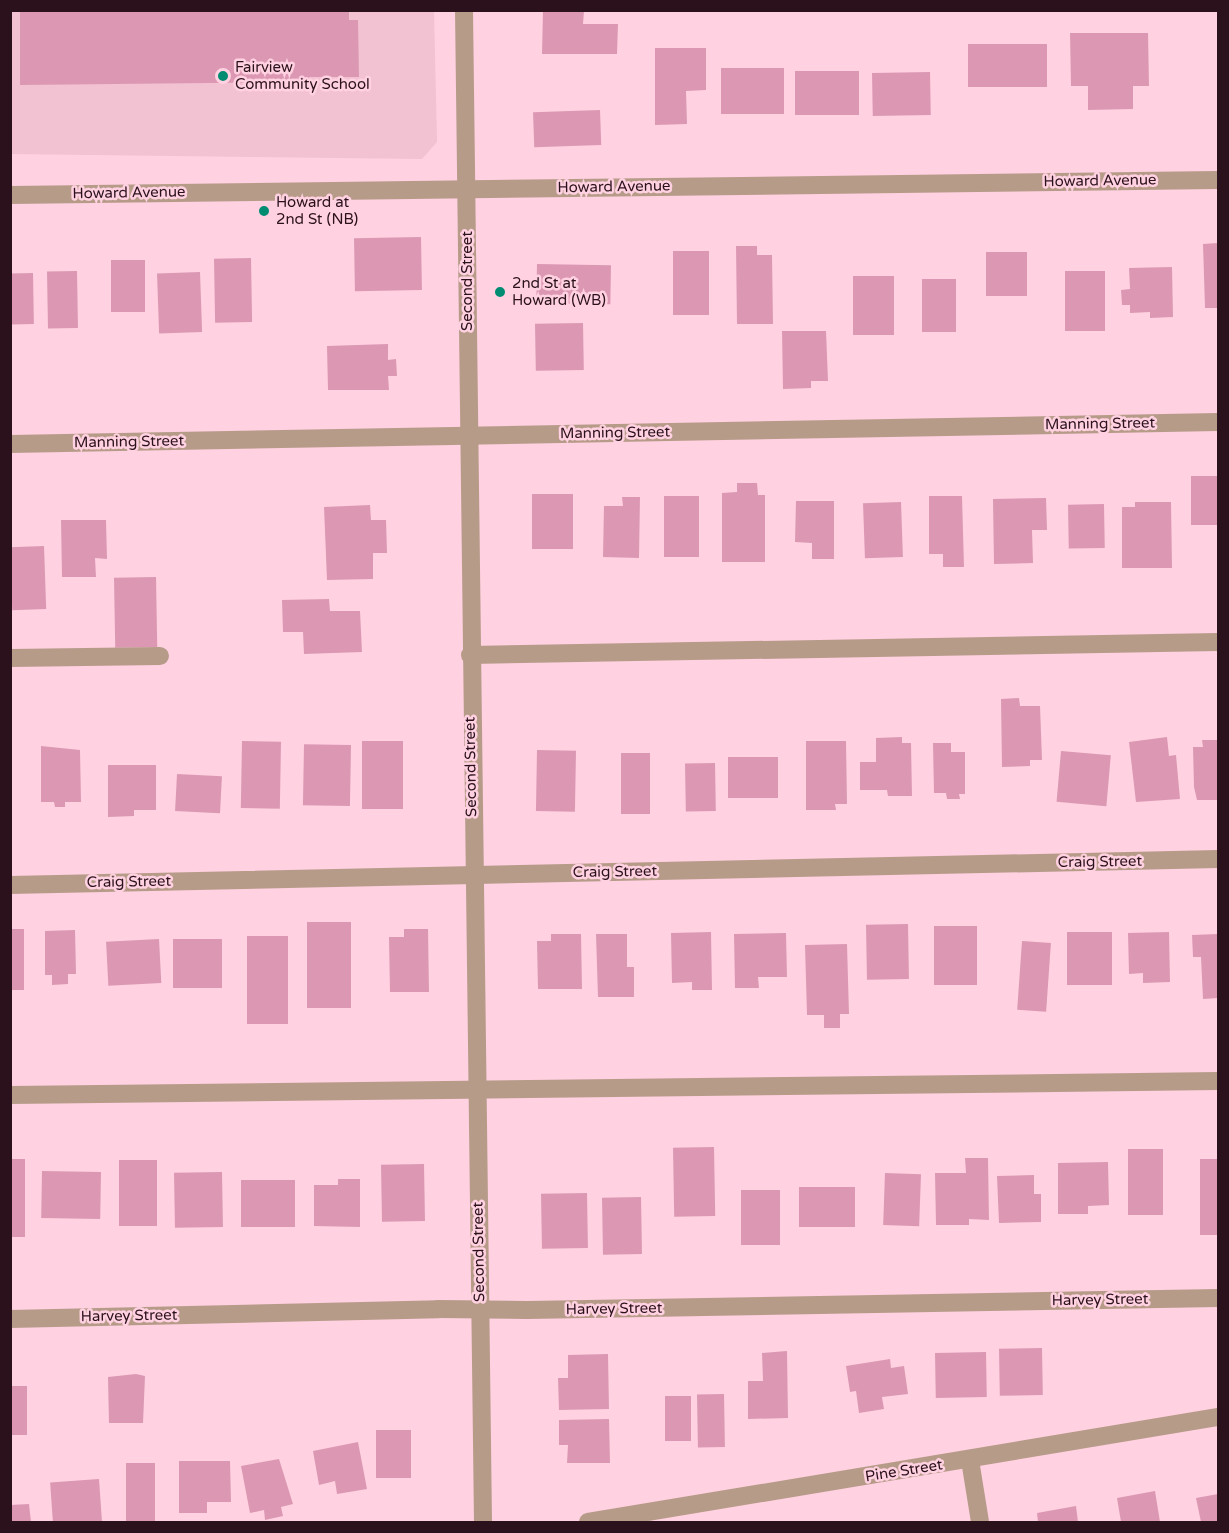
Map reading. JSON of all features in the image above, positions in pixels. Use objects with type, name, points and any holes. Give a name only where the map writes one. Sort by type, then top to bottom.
[{"type":"street","name":"Second Street","points":[[464,10],[468,188],[472,875],[483,1522]]},
{"type":"street","name":"Howard Avenue","points":[[10,195],[1218,180]]},
{"type":"street","name":"Manning Street","points":[[10,444],[1218,422]]},
{"type":"street","points":[[470,655],[1218,642]]},
{"type":"street","points":[[10,658],[160,656]]},
{"type":"street","name":"Craig Street","points":[[10,885],[1218,859]]},
{"type":"street","points":[[10,1095],[1218,1081]]},
{"type":"street","name":"Harvey Street","points":[[10,1319],[480,1309],[1218,1298]]},
{"type":"street","name":"Pine Street","points":[[588,1522],[1218,1417]]},
{"type":"street","points":[[970,1460],[980,1522]]},
{"type":"shaded area","name":"Fairview Community School","points":[[11,11],[434,11],[437,142],[422,159],[11,154]]},
{"type":"building","points":[[20,10],[349,10],[349,20],[358,20],[359,77],[309,77],[309,82],[20,85]]},
{"type":"building","points":[[543,10],[584,11],[583,24],[618,24],[617,54],[542,54]]},
{"type":"building","points":[[1070,33],[1148,33],[1149,86],[1133,86],[1133,109],[1088,110],[1088,86],[1071,86]]},
{"type":"building","points":[[968,44],[1047,44],[1047,87],[968,87]]},
{"type":"building","points":[[655,48],[706,48],[706,90],[686,91],[687,124],[655,125]]},
{"type":"building","points":[[721,68],[784,68],[784,114],[721,114]]},
{"type":"building","points":[[795,71],[859,71],[859,115],[795,115]]},
{"type":"building","points":[[930,72],[931,115],[873,116],[872,73]]},
{"type":"building","points":[[600,110],[601,145],[534,147],[533,112]]},
{"type":"building","points":[[421,237],[422,290],[355,291],[354,238]]},
{"type":"building","points":[[1218,243],[1218,308],[1205,308],[1203,244]]},
{"type":"building","points":[[736,246],[757,246],[757,255],[772,255],[773,324],[737,324]]},
{"type":"building","points":[[673,251],[709,251],[709,315],[673,315]]},
{"type":"building","points":[[986,252],[1027,252],[1027,296],[986,296]]},
{"type":"building","points":[[251,258],[252,322],[215,323],[214,259]]},
{"type":"building","points":[[111,260],[145,260],[145,312],[111,312]]},
{"type":"building","points":[[537,264],[611,265],[610,304],[536,303]]},
{"type":"building","points":[[1172,267],[1173,317],[1150,318],[1150,312],[1130,313],[1130,305],[1122,305],[1121,290],[1130,289],[1129,268]]},
{"type":"building","points":[[77,271],[78,328],[48,329],[47,272]]},
{"type":"building","points":[[1065,271],[1105,271],[1105,331],[1065,331]]},
{"type":"building","points":[[200,272],[202,332],[159,333],[157,274]]},
{"type":"building","points":[[10,273],[33,273],[34,324],[11,324]]},
{"type":"building","points":[[853,276],[894,276],[894,335],[853,335]]},
{"type":"building","points":[[922,279],[956,279],[956,332],[922,332]]},
{"type":"building","points":[[583,323],[584,370],[536,371],[535,324]]},
{"type":"building","points":[[782,331],[826,331],[828,381],[811,381],[811,388],[783,389]]},
{"type":"building","points":[[388,344],[388,360],[396,359],[397,376],[388,376],[389,390],[328,390],[327,346]]},
{"type":"building","points":[[1191,476],[1218,476],[1218,525],[1191,525]]},
{"type":"building","points":[[737,483],[757,483],[758,495],[765,495],[765,562],[722,562],[722,493],[737,492]]},
{"type":"building","points":[[532,494],[573,494],[573,549],[532,549]]},
{"type":"building","points":[[664,496],[699,496],[699,557],[664,557]]},
{"type":"building","points":[[929,496],[962,496],[964,567],[943,567],[943,554],[929,554]]},
{"type":"building","points":[[622,497],[640,497],[639,558],[603,557],[604,506],[623,506]]},
{"type":"building","points":[[1046,498],[1047,530],[1032,530],[1033,563],[994,564],[993,499]]},
{"type":"building","points":[[796,501],[834,501],[834,559],[812,559],[812,543],[795,542]]},
{"type":"building","points":[[901,502],[903,557],[865,558],[863,503]]},
{"type":"building","points":[[1135,502],[1171,502],[1172,568],[1122,568],[1122,507],[1135,507]]},
{"type":"building","points":[[1104,504],[1105,548],[1069,549],[1068,505]]},
{"type":"building","points":[[370,505],[371,520],[386,520],[387,553],[373,553],[373,579],[327,580],[324,507]]},
{"type":"building","points":[[61,520],[106,520],[107,559],[95,558],[96,577],[62,577]]},
{"type":"building","points":[[44,546],[46,609],[12,610],[10,547]]},
{"type":"building","points":[[156,577],[157,647],[115,648],[114,578]]},
{"type":"building","points":[[329,599],[330,611],[360,611],[362,652],[304,654],[303,632],[283,632],[282,600]]},
{"type":"building","points":[[1019,698],[1020,706],[1040,706],[1042,760],[1030,760],[1030,766],[1002,767],[1001,699]]},
{"type":"building","points":[[902,737],[902,743],[911,743],[912,796],[888,796],[887,790],[860,790],[860,762],[876,762],[876,738]]},
{"type":"building","points":[[1167,737],[1169,756],[1176,755],[1180,799],[1136,802],[1129,742]]},
{"type":"building","points":[[1202,740],[1218,740],[1218,800],[1197,800],[1194,787],[1193,747],[1203,747]]},
{"type":"building","points":[[242,741],[281,742],[280,809],[241,808]]},
{"type":"building","points":[[362,741],[403,741],[403,809],[362,809]]},
{"type":"building","points":[[806,741],[846,741],[847,804],[835,804],[836,810],[806,810]]},
{"type":"building","points":[[933,743],[951,743],[951,752],[965,752],[965,794],[959,794],[960,799],[947,799],[946,793],[934,793]]},
{"type":"building","points":[[304,744],[351,745],[350,806],[303,805]]},
{"type":"building","points":[[41,746],[80,750],[81,802],[65,802],[65,807],[55,807],[54,802],[41,802]]},
{"type":"building","points":[[537,750],[576,751],[575,812],[536,811]]},
{"type":"building","points":[[1061,751],[1111,755],[1106,806],[1057,802]]},
{"type":"building","points":[[621,753],[650,753],[650,814],[621,814]]},
{"type":"building","points":[[728,757],[778,757],[778,798],[728,798]]},
{"type":"building","points":[[715,763],[716,811],[686,812],[685,764]]},
{"type":"building","points":[[108,765],[156,765],[156,810],[134,810],[134,816],[108,817]]},
{"type":"building","points":[[177,774],[222,776],[220,813],[175,811]]},
{"type":"building","points":[[307,922],[351,922],[351,1008],[307,1008]]},
{"type":"building","points":[[908,924],[909,979],[867,980],[866,925]]},
{"type":"building","points":[[934,926],[977,926],[977,985],[934,985]]},
{"type":"building","points":[[10,929],[24,929],[24,990],[10,990]]},
{"type":"building","points":[[404,929],[428,929],[429,992],[390,992],[389,937],[404,937]]},
{"type":"building","points":[[75,930],[76,974],[68,974],[68,984],[52,985],[52,975],[45,975],[45,931]]},
{"type":"building","points":[[711,932],[712,990],[692,990],[692,982],[672,983],[671,933]]},
{"type":"building","points":[[1067,932],[1112,932],[1112,985],[1067,985]]},
{"type":"building","points":[[1169,932],[1170,982],[1143,983],[1143,973],[1129,974],[1128,933]]},
{"type":"building","points":[[786,933],[787,977],[758,977],[759,988],[735,988],[734,934]]},
{"type":"building","points":[[551,934],[581,934],[582,989],[538,989],[537,941],[551,941]]},
{"type":"building","points":[[596,934],[627,934],[627,967],[634,967],[634,997],[598,997]]},
{"type":"building","points":[[1218,934],[1218,998],[1203,999],[1201,957],[1193,957],[1192,935]]},
{"type":"building","points":[[247,936],[288,936],[288,1024],[247,1024]]},
{"type":"building","points":[[159,939],[161,983],[108,986],[106,942]]},
{"type":"building","points":[[173,939],[222,939],[222,988],[173,988]]},
{"type":"building","points":[[1022,941],[1051,943],[1046,1012],[1017,1010]]},
{"type":"building","points":[[847,944],[849,1014],[840,1014],[840,1028],[824,1028],[824,1015],[807,1015],[805,945]]},
{"type":"building","points":[[714,1147],[715,1216],[674,1217],[673,1148]]},
{"type":"building","points":[[1128,1149],[1163,1149],[1163,1215],[1128,1215]]},
{"type":"building","points":[[965,1158],[988,1158],[989,1220],[969,1219],[969,1225],[936,1225],[935,1173],[966,1173]]},
{"type":"building","points":[[10,1159],[25,1159],[25,1237],[10,1237]]},
{"type":"building","points":[[1200,1159],[1218,1159],[1218,1235],[1200,1235]]},
{"type":"building","points":[[119,1160],[157,1160],[157,1226],[119,1226]]},
{"type":"building","points":[[1108,1162],[1109,1205],[1088,1206],[1088,1214],[1058,1214],[1058,1163]]},
{"type":"building","points":[[424,1164],[425,1221],[382,1222],[381,1165]]},
{"type":"building","points":[[42,1171],[101,1172],[100,1219],[41,1218]]},
{"type":"building","points":[[222,1172],[223,1227],[175,1228],[174,1173]]},
{"type":"building","points":[[885,1173],[921,1174],[919,1226],[883,1225]]},
{"type":"building","points":[[1034,1175],[1034,1194],[1041,1194],[1041,1222],[999,1223],[997,1176]]},
{"type":"building","points":[[338,1179],[360,1179],[360,1227],[314,1226],[314,1185],[338,1185]]},
{"type":"building","points":[[241,1180],[295,1180],[295,1227],[241,1227]]},
{"type":"building","points":[[799,1187],[855,1187],[855,1227],[799,1227]]},
{"type":"building","points":[[741,1190],[780,1190],[780,1245],[741,1245]]},
{"type":"building","points":[[587,1193],[588,1248],[542,1249],[541,1194]]},
{"type":"building","points":[[641,1197],[642,1254],[603,1255],[602,1198]]},
{"type":"building","points":[[1042,1348],[1043,1395],[1000,1396],[999,1349]]},
{"type":"building","points":[[787,1351],[788,1418],[748,1419],[748,1381],[763,1381],[762,1353]]},
{"type":"building","points":[[986,1352],[987,1397],[936,1398],[935,1353]]},
{"type":"building","points":[[608,1354],[609,1409],[559,1410],[558,1378],[568,1378],[568,1355]]},
{"type":"building","points":[[890,1359],[891,1368],[904,1366],[908,1394],[882,1397],[884,1409],[859,1413],[856,1391],[850,1392],[846,1366]]},
{"type":"building","points":[[136,1374],[145,1376],[143,1423],[109,1423],[108,1377]]},
{"type":"building","points":[[10,1386],[27,1386],[27,1435],[10,1435]]},
{"type":"building","points":[[697,1394],[724,1394],[725,1447],[698,1447]]},
{"type":"building","points":[[665,1396],[691,1396],[691,1441],[665,1441]]},
{"type":"building","points":[[609,1419],[610,1463],[567,1463],[568,1445],[559,1445],[559,1420]]},
{"type":"building","points":[[376,1430],[411,1430],[411,1478],[376,1478]]},
{"type":"building","points":[[358,1442],[367,1489],[337,1494],[335,1481],[319,1485],[313,1451]]},
{"type":"building","points":[[279,1459],[293,1504],[281,1507],[283,1516],[265,1520],[264,1510],[250,1513],[241,1466]]},
{"type":"building","points":[[179,1461],[230,1461],[231,1502],[207,1502],[207,1513],[179,1513]]},
{"type":"building","points":[[126,1463],[155,1463],[155,1522],[126,1522]]},
{"type":"building","points":[[99,1479],[102,1522],[53,1522],[50,1482]]},
{"type":"building","points":[[1155,1491],[1160,1522],[1121,1522],[1117,1498]]},
{"type":"building","points":[[1218,1494],[1218,1522],[1201,1522],[1196,1498]]},
{"type":"building","points":[[29,1504],[31,1522],[10,1522],[10,1505]]},
{"type":"building","points":[[1076,1506],[1078,1522],[1038,1522],[1037,1513]]},
{"type":"place","name":"Fairview Community School","points":[[223,76]]},
{"type":"place","name":"Howard at 2nd St (NB)","points":[[264,211]]},
{"type":"place","name":"2nd St at Howard (WB)","points":[[500,292]]}]
